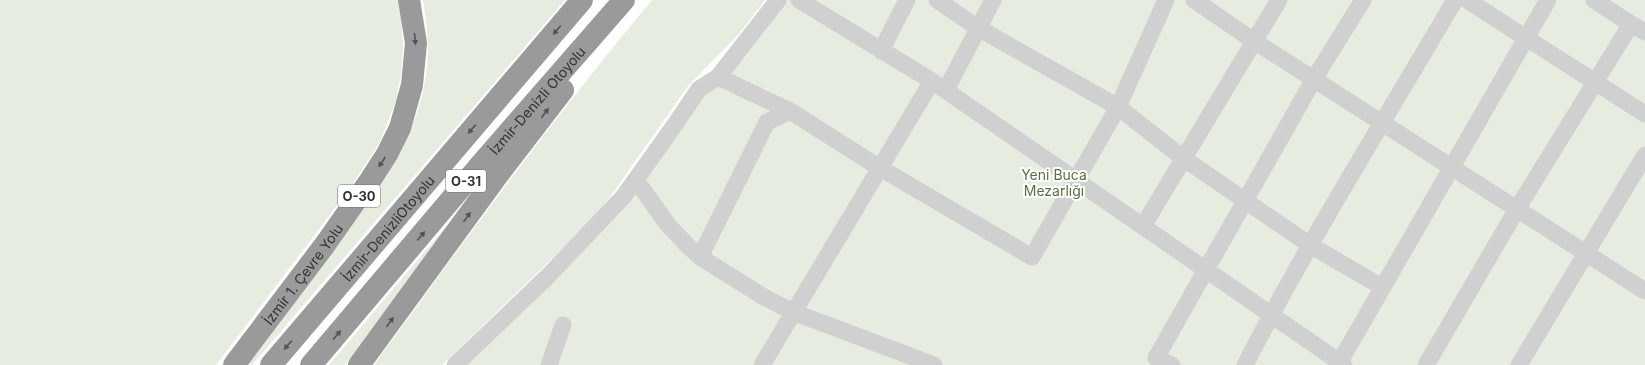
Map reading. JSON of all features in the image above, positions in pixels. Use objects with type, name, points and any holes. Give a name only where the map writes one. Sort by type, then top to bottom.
[{"type":"highway","name":"İzmir 1. Çevre Yolu","points":[[234,365],[324,246],[387,154],[400,128],[412,85],[416,43],[409,0]]},
{"type":"highway","name":"İzmir-DenizliOtoyolu","points":[[271,365],[582,0]]},
{"type":"highway","name":"İzmir-Denizli Otoyolu","points":[[311,365],[481,164],[624,0]]},
{"type":"highway","points":[[358,365],[500,172],[573,76],[618,25],[634,0]]},
{"type":"lane","points":[[456,365],[547,277],[624,196],[699,88],[718,77],[778,0]]},
{"type":"lane","points":[[799,0],[939,86],[1340,364],[1382,287],[1548,0]]},
{"type":"lane","points":[[880,51],[908,0]]},
{"type":"lane","points":[[937,0],[978,28],[1118,107],[1183,158],[1310,245],[1382,287]]},
{"type":"lane","points":[[762,365],[880,168],[939,86],[978,28],[992,0]]},
{"type":"lane","points":[[718,77],[790,111],[880,168],[1032,257],[1118,107],[1166,0]]},
{"type":"lane","points":[[1194,0],[1254,41],[1645,291]]},
{"type":"lane","points":[[1142,226],[1279,0]]},
{"type":"lane","points":[[1172,365],[1156,358],[1314,79],[1363,0]]},
{"type":"lane","points":[[1246,365],[1271,315],[1310,245],[1455,0]]},
{"type":"lane","points":[[1467,0],[1645,114]]},
{"type":"lane","points":[[1426,365],[1517,209],[1595,83],[1638,28],[1594,0]]},
{"type":"lane","points":[[700,257],[767,122],[790,111]]},
{"type":"lane","points":[[1520,365],[1645,155]]},
{"type":"lane","points":[[636,180],[668,225],[700,257],[764,297],[793,312],[934,365]]},
{"type":"lane","points":[[549,365],[563,325]]},
{"type":"green space","points":[[0,0],[398,0],[401,16],[403,47],[401,74],[396,100],[380,142],[350,188],[216,365],[0,365]]},
{"type":"green space","points":[[423,0],[565,0],[252,365],[246,365],[373,196],[401,151],[421,102],[426,75],[428,38]]},
{"type":"green space","points":[[652,0],[765,0],[739,34],[688,86],[598,214],[442,365],[374,365],[545,134]]},
{"type":"green space","name":"Yeni Buca Mezarlığı","points":[[783,0],[1645,0],[1645,365],[462,365],[611,220],[700,95]]},
{"type":"green space","points":[[465,204],[345,365],[329,365]]}]
